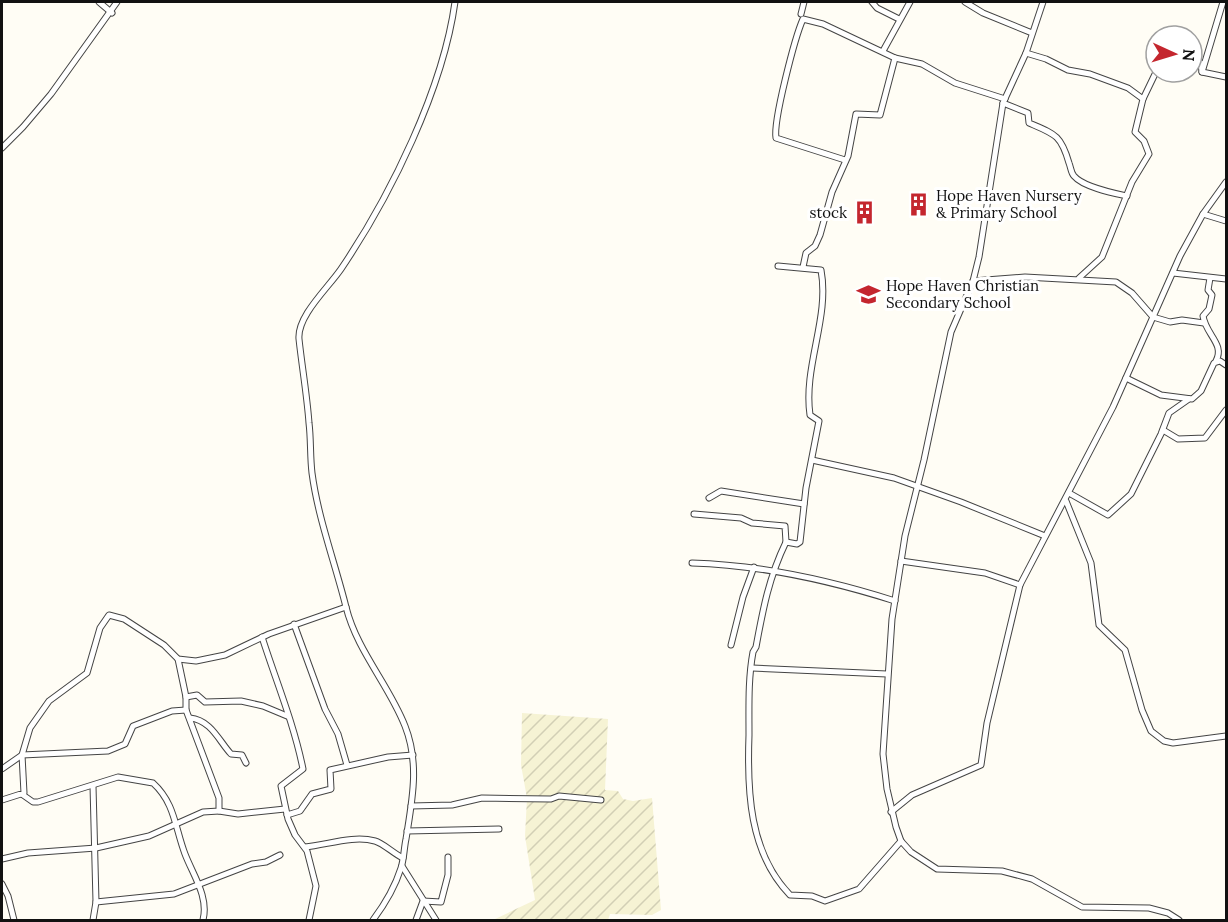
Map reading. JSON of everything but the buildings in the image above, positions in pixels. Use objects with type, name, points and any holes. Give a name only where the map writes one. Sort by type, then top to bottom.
[{"type":"street","points":[[99,2],[111,13]]},
{"type":"street","points":[[2,148],[51,94],[117,2]]},
{"type":"street","points":[[373,921],[385,904],[402,866],[411,806],[413,755],[405,726],[383,682],[363,650],[346,607],[312,473],[299,337],[305,315],[351,254],[385,193],[429,99],[444,54],[455,2]]},
{"type":"street","points":[[801,14],[804,2]]},
{"type":"street","points":[[872,2],[877,8],[898,19]]},
{"type":"street","points":[[883,51],[898,19],[910,2]]},
{"type":"street","points":[[964,2],[983,13],[1032,33]]},
{"type":"street","points":[[1043,2],[1026,53],[1004,101],[984,236],[973,281],[951,332],[901,561],[894,601],[887,674],[883,754],[891,812],[901,841],[920,861],[937,869],[948,872],[983,869],[1017,874],[1032,879],[1082,907],[1149,909],[1168,913],[1179,921]]},
{"type":"street","points":[[1204,65],[1223,2]]},
{"type":"street","points":[[845,160],[776,138],[774,129],[780,101],[801,21],[806,18],[895,58],[922,64],[956,83],[1024,110],[1028,113],[1029,123],[1053,132],[1060,139],[1071,170],[1078,180],[1087,185],[1127,196]]},
{"type":"street","points":[[1026,53],[1046,59],[1068,70],[1089,74],[1128,88],[1143,99]]},
{"type":"street","points":[[803,267],[806,252],[815,246],[820,235],[832,192],[848,156],[856,114],[880,114],[895,58]]},
{"type":"street","points":[[1204,72],[1227,77]]},
{"type":"street","points":[[1079,278],[1101,257],[1138,169],[1149,154],[1144,141],[1135,132],[1143,99],[1150,84]]},
{"type":"street","points":[[891,812],[912,795],[981,765],[987,723],[1020,585],[1066,501],[1203,213],[1227,182]]},
{"type":"street","points":[[1203,213],[1227,221]]},
{"type":"street","points":[[778,266],[820,269],[822,276],[821,308],[810,364],[810,411],[819,421],[804,504],[800,542],[797,544],[786,542]]},
{"type":"street","points":[[1173,273],[1227,279]]},
{"type":"street","points":[[973,281],[1025,277],[1079,278],[1120,283],[1153,317],[1170,322],[1182,320],[1204,323]]},
{"type":"street","points":[[1069,493],[1108,515],[1114,513],[1131,494],[1169,413],[1201,391],[1219,351],[1218,344],[1208,334],[1203,315],[1209,309],[1212,296],[1208,290],[1210,278]]},
{"type":"street","points":[[1216,361],[1227,365]]},
{"type":"street","points":[[1126,378],[1161,395],[1190,399]]},
{"type":"street","points":[[1163,430],[1178,439],[1205,438],[1227,410]]},
{"type":"street","points":[[812,460],[894,478],[1045,537]]},
{"type":"street","points":[[709,498],[721,491],[804,504]]},
{"type":"street","points":[[1066,501],[1091,563],[1099,625],[1125,650],[1142,710],[1151,731],[1164,741],[1173,743],[1227,736]]},
{"type":"street","points":[[694,514],[741,518],[752,523],[785,526],[786,542],[772,572],[765,595],[756,647],[753,652],[747,781],[757,834],[779,884],[790,895],[812,896],[825,901],[840,896],[865,884],[901,841]]},
{"type":"street","points":[[901,561],[985,573],[1020,585]]},
{"type":"street","points":[[692,563],[754,567],[824,580],[894,601]]},
{"type":"street","points":[[731,645],[742,597],[754,567]]},
{"type":"street","points":[[178,659],[196,661],[225,655],[294,624],[346,607]]},
{"type":"street","points":[[23,795],[22,755],[30,729],[49,701],[87,673],[100,628],[109,615],[124,619],[164,645],[178,659],[186,697],[186,710],[219,798],[219,812]]},
{"type":"street","points":[[294,624],[325,709],[338,734],[347,765]]},
{"type":"street","points":[[262,637],[286,716],[295,731],[303,769],[281,786],[286,812],[295,835],[305,847],[316,886],[309,921]]},
{"type":"street","points":[[752,669],[887,674]]},
{"type":"street","points":[[186,697],[197,695],[205,702],[241,700],[286,716]]},
{"type":"street","points":[[2,769],[22,755],[108,751],[125,744],[133,726],[172,711],[186,710]]},
{"type":"street","points":[[190,718],[213,730],[231,754],[242,755],[246,763]]},
{"type":"street","points":[[2,859],[28,853],[96,848],[149,836],[203,812],[238,814],[300,811],[312,794],[331,789],[330,770],[347,765],[413,755]]},
{"type":"street","points":[[2,800],[23,795],[38,802],[118,777],[153,783],[170,804],[177,822],[185,855],[199,886],[203,903],[203,921]]},
{"type":"street","points":[[93,786],[96,848],[96,902],[93,921]]},
{"type":"street","points":[[411,806],[452,804],[482,798],[551,799],[559,796],[601,800]]},
{"type":"street","points":[[407,831],[499,829]]},
{"type":"street","points":[[305,847],[350,840],[375,841],[403,858]]},
{"type":"street","points":[[96,902],[174,894],[252,864],[267,862],[280,855]]},
{"type":"street","points":[[423,901],[441,902],[448,876],[448,857]]},
{"type":"street","points":[[402,866],[436,921]]},
{"type":"street","points":[[2,885],[8,896],[14,921]]},
{"type":"street","points":[[416,921],[423,901]]},
{"type":"shaded area","points":[[522,713],[608,719],[605,790],[618,791],[623,799],[633,801],[652,798],[661,910],[652,915],[610,914],[608,920],[493,920],[535,900],[525,836],[527,798],[521,765]]},
{"type":"place","name":"Hope Haven Nursery & Primary School","points":[[918,204]]},
{"type":"place","name":"stock","points":[[865,212]]},
{"type":"place","name":"Hope Haven Christian Secondary School","points":[[868,294]]}]
